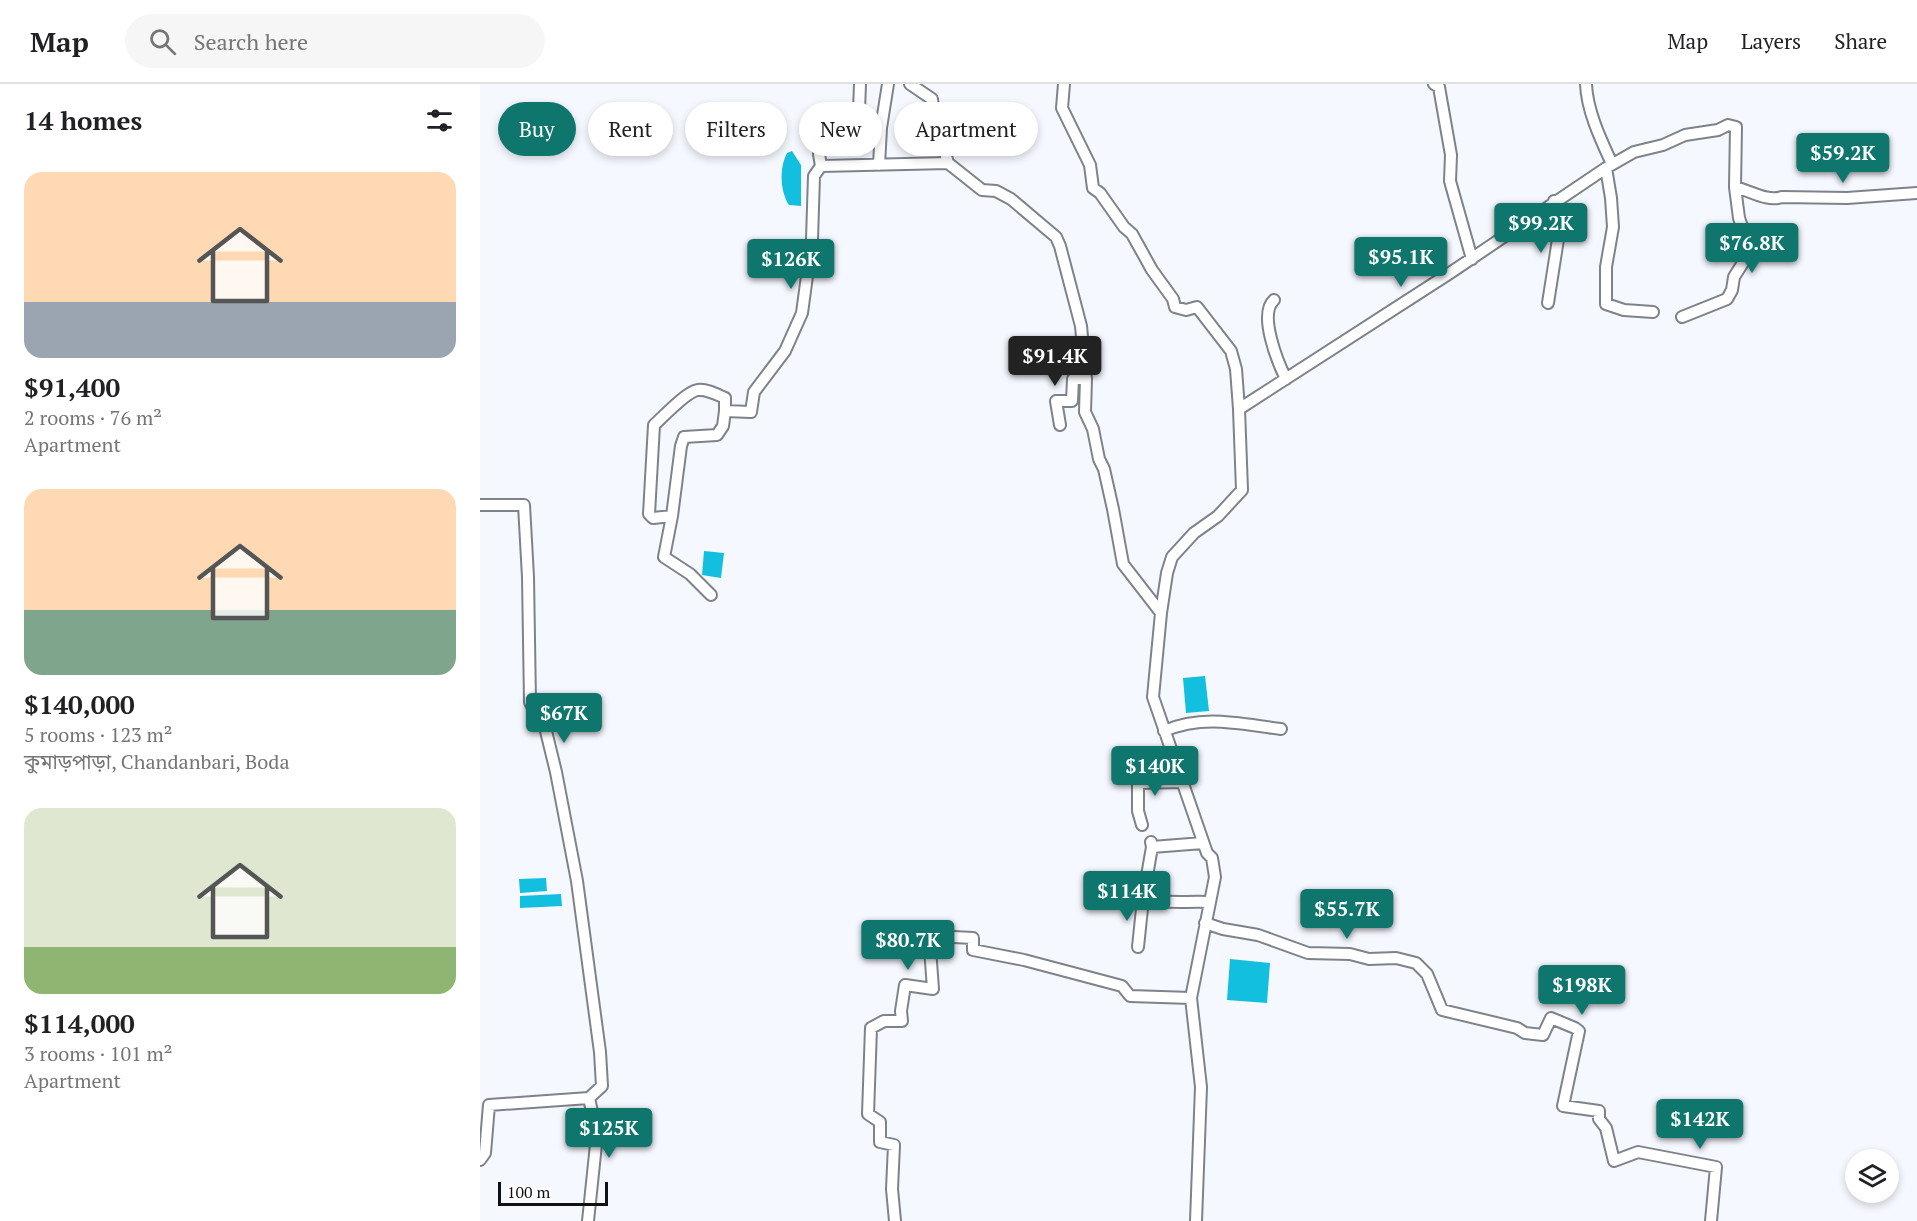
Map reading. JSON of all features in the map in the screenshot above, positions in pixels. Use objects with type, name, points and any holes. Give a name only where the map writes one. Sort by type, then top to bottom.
[{"type":"street","points":[[725,411],[751,412],[754,392],[785,351],[802,313],[812,239],[814,176],[821,166],[819,154],[823,134],[858,136],[860,84]]},
{"type":"street","points":[[879,165],[881,128],[888,84]]},
{"type":"street","points":[[910,84],[932,99],[934,115],[948,163],[982,190],[996,191],[1011,199],[1056,237],[1082,326],[1086,379],[1085,412],[1093,429],[1099,459],[1104,469],[1123,564],[1161,613]]},
{"type":"street","points":[[1064,84],[1062,108],[1090,165],[1093,188],[1100,193],[1124,227],[1132,234],[1152,270],[1173,299],[1175,307],[1186,310],[1197,307],[1231,351],[1236,369],[1242,490],[1220,513],[1194,533],[1172,557],[1167,573],[1161,613],[1153,697],[1203,843],[1212,858],[1215,877],[1191,998],[1201,1087],[1196,1221]]},
{"type":"street","points":[[1434,84],[1439,87],[1445,114],[1451,155],[1450,182],[1472,259]]},
{"type":"street","points":[[1586,84],[1609,166],[1613,228],[1606,267],[1606,304],[1624,310],[1653,312]]},
{"type":"street","points":[[1239,409],[1472,259],[1554,201],[1609,166],[1634,152],[1663,145],[1685,135],[1718,130],[1728,125],[1736,127],[1735,188],[1739,218],[1746,237],[1744,261],[1734,277],[1732,290],[1727,298],[1682,317]]},
{"type":"street","points":[[821,166],[948,163]]},
{"type":"street","points":[[1735,188],[1774,200],[1782,197],[1847,198],[1917,193]]},
{"type":"street","points":[[1548,303],[1559,233],[1554,201]]},
{"type":"street","points":[[1274,300],[1269,304],[1267,316],[1278,363],[1286,379]]},
{"type":"street","points":[[1060,425],[1056,401],[1072,400],[1073,379],[1086,379]]},
{"type":"street","points":[[672,516],[653,518],[649,514],[654,425],[689,393],[697,389],[710,391],[724,398],[723,426],[717,435],[684,437],[681,446],[672,516],[664,557],[690,574],[711,595]]},
{"type":"street","points":[[480,505],[524,505],[528,577],[530,702],[545,727],[556,771],[577,881],[600,1052],[602,1086],[590,1098],[489,1105],[485,1153],[480,1160]]},
{"type":"street","points":[[1164,731],[1187,723],[1215,720],[1281,729]]},
{"type":"street","points":[[1142,825],[1138,811],[1138,783],[1182,782]]},
{"type":"street","points":[[1138,947],[1151,844],[1203,843]]},
{"type":"street","points":[[1143,899],[1161,903],[1178,900],[1209,902]]},
{"type":"street","points":[[1205,923],[1223,929],[1258,935],[1308,953],[1396,958],[1416,963],[1427,974],[1442,1010],[1517,1028],[1525,1034],[1543,1035],[1551,1018],[1575,1028],[1578,1031],[1563,1106],[1599,1111],[1599,1119],[1606,1128],[1614,1161],[1638,1152],[1716,1167],[1711,1221]]},
{"type":"street","points":[[895,1221],[892,1189],[894,1145],[880,1142],[880,1122],[868,1114],[871,1028],[884,1021],[902,1021],[901,1011],[905,985],[933,989],[930,948],[934,936],[972,938],[973,950],[1024,960],[1122,986],[1130,996],[1191,998]]},
{"type":"street","points":[[588,1221],[597,1135],[590,1098]]},
{"type":"water","points":[[792,151],[801,165],[801,206],[789,205],[782,186],[782,172],[787,153]]},
{"type":"water","points":[[704,551],[724,553],[721,578],[702,575]]},
{"type":"water","points":[[1205,676],[1209,711],[1186,713],[1183,678]]},
{"type":"water","points":[[546,878],[547,891],[520,893],[519,879]]},
{"type":"water","points":[[561,894],[562,906],[520,908],[520,896]]},
{"type":"water","points":[[1230,959],[1270,963],[1267,1003],[1227,1000]]}]
